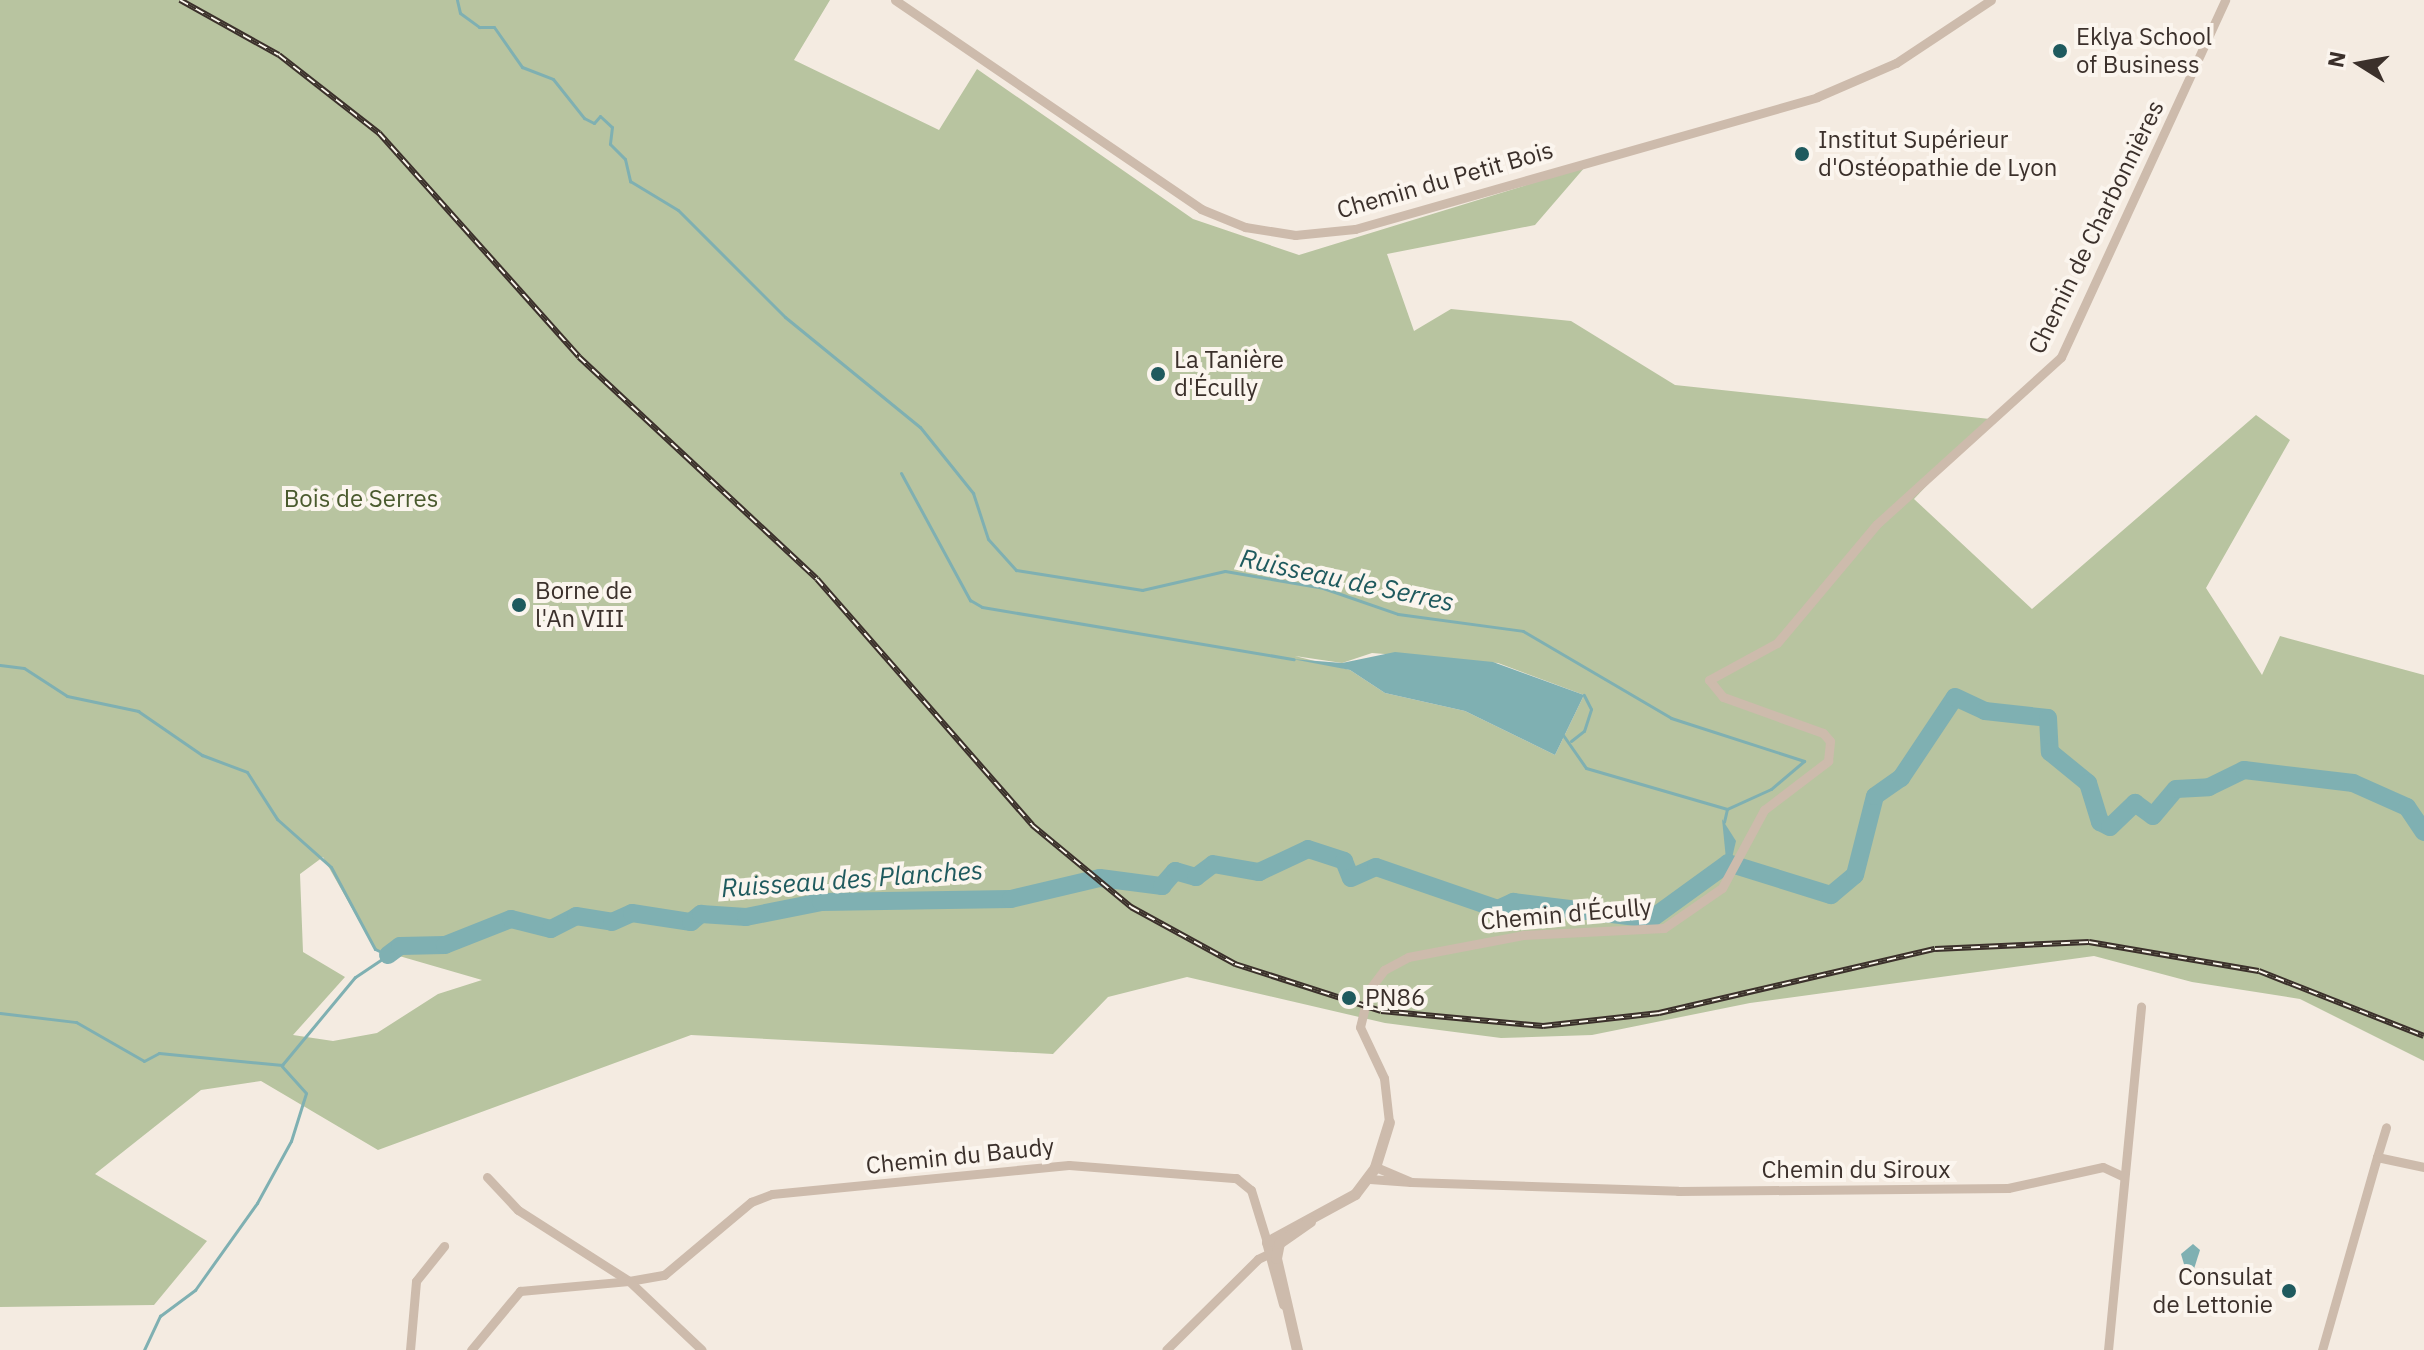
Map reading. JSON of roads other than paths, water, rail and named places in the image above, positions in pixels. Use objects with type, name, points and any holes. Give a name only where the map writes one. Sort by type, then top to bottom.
[{"type":"street","name":"Chemin du Petit Bois","points":[[895,0],[1201,209],[1252,229],[1330,233],[1847,86],[1991,0]]},
{"type":"street","name":"Chemin de Charbonnières","points":[[1730,876],[1764,810],[1814,776],[1832,750],[1823,733],[1723,697],[1709,680],[1777,643],[1877,524],[2061,357],[2225,0]]},
{"type":"street","name":"Chemin d'Écully","points":[[1372,1173],[1389,1122],[1384,1078],[1360,1027],[1369,990],[1389,966],[1523,935],[1648,934],[1730,876]]},
{"type":"street","points":[[2108,1350],[2122,1176],[2141,1007]]},
{"type":"street","points":[[2322,1350],[2386,1127]]},
{"type":"street","points":[[2377,1157],[2424,1167]]},
{"type":"street","name":"Chemin du Baudy","points":[[471,1350],[520,1291],[664,1275],[761,1196],[1069,1165],[1236,1178],[1251,1190],[1270,1249]]},
{"type":"street","name":"Chemin du Siroux","points":[[1372,1173],[1411,1182],[1687,1191],[2008,1188],[2103,1167],[2122,1176]]},
{"type":"street","points":[[1166,1350],[1270,1249],[1372,1173]]},
{"type":"street","points":[[487,1177],[518,1210],[629,1281],[702,1350]]},
{"type":"street","points":[[410,1350],[416,1281],[444,1246]]},
{"type":"street","points":[[1270,1249],[1297,1350]]},
{"type":"water","points":[[1395,652],[1493,662],[1584,695],[1555,755],[1465,711],[1385,693],[1350,670],[1292,659],[1342,663]]},
{"type":"water","points":[[1722,819],[1736,841],[1732,858],[1726,859]]},
{"type":"water","points":[[2193,1244],[2200,1250],[2193,1272],[2186,1271],[2181,1254]]},
{"type":"waterway","name":"Ruisseau de Serres","points":[[457,0],[460,13],[479,27],[494,27],[522,67],[553,79],[584,118],[594,123],[600,116],[612,127],[610,144],[625,159],[630,181],[678,210],[785,317],[920,427],[973,493],[988,539],[1016,570],[1142,590],[1225,571],[1323,588],[1398,614],[1523,631],[1671,718],[1804,761],[1771,789],[1727,809],[1724,822]]},
{"type":"waterway","points":[[901,473],[970,600],[982,607],[1294,659]]},
{"type":"waterway","points":[[0,665],[24,668],[67,696],[138,711],[202,755],[247,772],[277,819],[331,867],[375,949],[388,955],[355,977],[282,1065]]},
{"type":"waterway","points":[[1571,741],[1584,731],[1591,709],[1584,695]]},
{"type":"waterway","name":"Ruisseau des Planches","points":[[388,955],[400,946],[445,945],[511,919],[551,929],[576,916],[612,922],[632,913],[691,922],[701,914],[746,917],[821,902],[1011,899],[1100,878],[1162,886],[1175,871],[1196,877],[1213,864],[1259,872],[1308,849],[1344,861],[1351,878],[1376,867],[1498,909],[1513,902],[1651,919],[1728,863],[1831,895],[1855,875],[1875,796],[1901,778],[1955,697],[1985,711],[2048,718],[2050,752],[2088,783],[2100,822],[2110,827],[2135,803],[2153,816],[2176,789],[2209,787],[2244,770],[2353,783],[2407,807],[2424,832]]},
{"type":"waterway","points":[[1563,735],[1586,768],[1727,809]]},
{"type":"waterway","name":"Ruisseau des Planches","points":[[0,1013],[76,1022],[144,1061],[159,1053],[282,1065]]},
{"type":"waterway","points":[[144,1350],[160,1316],[195,1290],[257,1203],[291,1141],[306,1093],[282,1066]]},
{"type":"railway","points":[[180,0],[279,55],[379,133],[579,357],[817,579],[1032,825],[1131,907],[1235,964],[1381,1011],[1543,1026],[1659,1013],[1935,949],[2089,942],[2259,971],[2424,1036]]},
{"type":"place","name":"Eklya School of Business","points":[[2060,51]]},
{"type":"place","name":"Institut Supérieur d'Ostéopathie de Lyon","points":[[1802,154]]},
{"type":"place","name":"La Tanière d'Écully","points":[[1158,374]]},
{"type":"place","name":"Borne de l'An VIII","points":[[519,605]]},
{"type":"place","name":"PN86","points":[[1349,998]]},
{"type":"place","name":"Consulat de Lettonie","points":[[2289,1291]]},
{"type":"park label","name":"Bois de Serres","points":[[361,499]]}]
